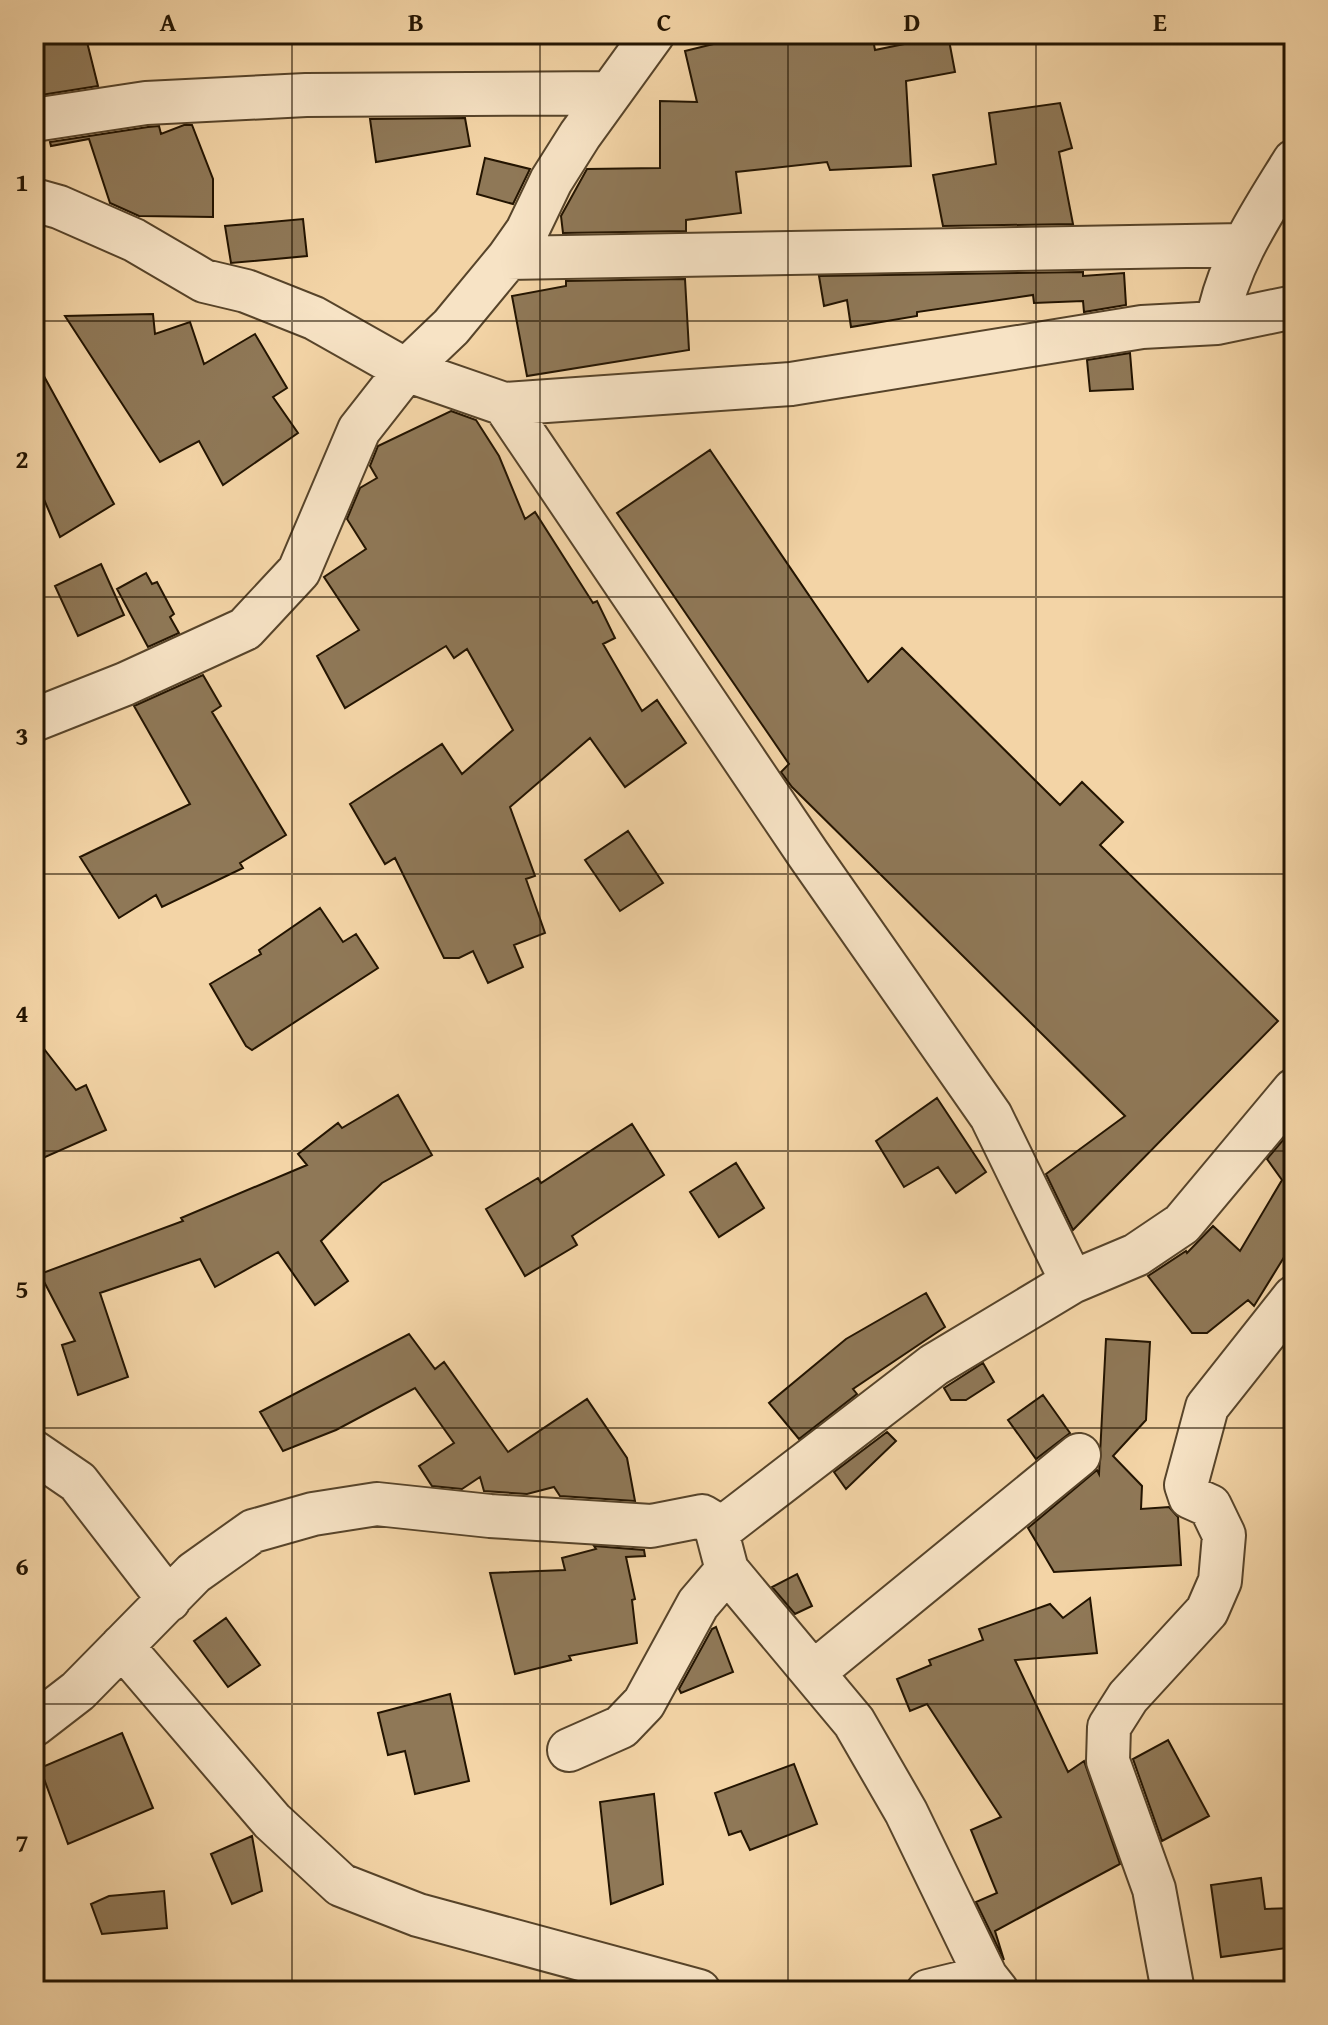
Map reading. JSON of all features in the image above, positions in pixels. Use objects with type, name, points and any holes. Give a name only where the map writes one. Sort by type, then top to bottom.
[{"type":"street","points":[[34,720],[125,684],[245,629],[299,571],[359,430],[406,370],[451,327],[508,258],[527,231],[551,181],[608,93],[653,34]]},
{"type":"street","points":[[34,120],[146,103],[608,93]]},
{"type":"street","points":[[1217,323],[1223,288],[1243,245],[1294,161]]},
{"type":"street","points":[[34,200],[59,207],[134,240],[204,281],[246,291],[314,318],[406,370],[504,404],[791,384],[1142,327],[1217,323],[1294,307]]},
{"type":"street","points":[[508,258],[1243,245]]},
{"type":"street","points":[[504,404],[808,854],[991,1116],[1072,1282]]},
{"type":"street","points":[[569,1750],[621,1727],[644,1703],[698,1604],[722,1551],[934,1365],[1072,1282],[1136,1255],[1182,1224],[1294,1090]]},
{"type":"street","points":[[1173,1991],[1154,1889],[1108,1761],[1109,1727],[1128,1697],[1207,1611],[1220,1581],[1224,1535],[1210,1506],[1190,1497],[1186,1485],[1207,1407],[1294,1297]]},
{"type":"street","points":[[34,1452],[78,1482],[169,1600]]},
{"type":"street","points":[[814,1672],[1079,1455]]},
{"type":"street","points":[[34,1725],[78,1691],[194,1573],[253,1531],[313,1514],[377,1504],[490,1516],[651,1526],[702,1516],[712,1522],[722,1551],[756,1609],[814,1672],[854,1722],[906,1812],[991,1984],[928,1991]]},
{"type":"street","points":[[122,1646],[272,1821],[341,1885],[418,1915],[699,1991]]},
{"type":"building","points":[[34,34],[85,34],[98,86],[41,95]]},
{"type":"building","points":[[754,34],[797,34],[800,42],[844,34],[872,34],[875,50],[948,35],[955,72],[906,81],[911,166],[830,170],[827,162],[736,172],[741,213],[686,220],[686,231],[563,233],[561,216],[587,169],[660,168],[660,101],[697,102],[685,51]]},
{"type":"building","points":[[1060,103],[1072,148],[1059,152],[1073,224],[943,226],[933,175],[996,164],[989,113]]},
{"type":"building","points":[[465,118],[470,146],[376,162],[370,119]]},
{"type":"building","points":[[192,125],[213,179],[213,217],[139,216],[110,203],[89,139],[51,146],[50,142],[159,126],[161,134]]},
{"type":"building","points":[[485,158],[530,169],[513,204],[477,194]]},
{"type":"building","points":[[303,219],[307,256],[231,263],[225,226]]},
{"type":"building","points":[[1083,272],[1083,276],[1124,273],[1126,305],[1084,312],[1083,301],[1034,303],[1033,295],[917,312],[917,316],[851,327],[847,300],[824,306],[819,276]]},
{"type":"building","points":[[685,279],[689,350],[527,376],[512,296],[566,286],[566,281]]},
{"type":"building","points":[[153,314],[155,334],[190,322],[204,364],[255,334],[287,388],[273,397],[298,433],[223,485],[199,441],[160,462],[65,316]]},
{"type":"building","points":[[1130,353],[1133,389],[1090,391],[1087,360]]},
{"type":"building","points":[[34,358],[114,504],[60,537],[34,476]]},
{"type":"building","points":[[451,411],[476,420],[499,456],[525,519],[535,512],[593,603],[597,601],[615,638],[603,644],[642,711],[657,700],[686,743],[625,787],[590,738],[510,807],[535,876],[526,879],[545,933],[514,945],[523,967],[488,983],[473,951],[459,958],[444,958],[395,858],[385,864],[350,804],[442,744],[462,774],[513,730],[467,649],[454,658],[446,646],[345,708],[317,656],[359,630],[324,577],[366,549],[347,519],[360,488],[377,478],[370,466],[378,446]]},
{"type":"building","points":[[710,450],[868,682],[902,648],[1060,805],[1082,782],[1123,822],[1100,845],[1278,1021],[1073,1230],[1046,1174],[1125,1116],[792,787],[781,772],[789,764],[617,513]]},
{"type":"building","points":[[101,564],[124,615],[78,636],[55,586]]},
{"type":"building","points":[[146,573],[152,584],[157,582],[174,614],[170,617],[179,633],[148,647],[117,589]]},
{"type":"building","points":[[203,675],[221,706],[212,712],[286,835],[240,863],[243,868],[162,907],[156,895],[119,918],[80,857],[190,804],[134,706]]},
{"type":"building","points":[[628,831],[663,883],[620,911],[585,860]]},
{"type":"building","points":[[320,908],[343,942],[356,934],[378,968],[252,1050],[246,1046],[210,984],[261,954],[259,950]]},
{"type":"building","points":[[34,1036],[76,1090],[86,1085],[106,1130],[34,1162]]},
{"type":"building","points":[[398,1095],[432,1155],[382,1183],[321,1241],[348,1281],[315,1305],[278,1252],[215,1287],[200,1259],[100,1293],[128,1377],[78,1395],[62,1345],[75,1341],[40,1274],[183,1221],[181,1218],[307,1165],[298,1154],[338,1123],[342,1128]]},
{"type":"building","points":[[937,1098],[986,1172],[956,1193],[938,1167],[904,1187],[876,1141]]},
{"type":"building","points":[[632,1124],[664,1175],[572,1236],[577,1245],[525,1276],[486,1209],[538,1178],[541,1183]]},
{"type":"building","points":[[1294,1127],[1294,1241],[1254,1306],[1248,1300],[1207,1333],[1192,1333],[1148,1276],[1187,1253],[1213,1226],[1240,1251],[1282,1180],[1267,1159]]},
{"type":"building","points":[[736,1163],[764,1208],[719,1237],[690,1192]]},
{"type":"building","points":[[926,1293],[945,1327],[853,1389],[857,1394],[799,1439],[769,1403],[846,1339]]},
{"type":"building","points":[[409,1334],[435,1369],[444,1362],[508,1452],[587,1399],[627,1458],[635,1501],[560,1496],[554,1487],[527,1494],[484,1491],[480,1477],[462,1489],[432,1486],[419,1466],[454,1443],[415,1388],[336,1430],[283,1451],[260,1412]]},
{"type":"building","points":[[1106,1339],[1150,1342],[1146,1420],[1113,1456],[1142,1486],[1141,1509],[1169,1507],[1178,1517],[1181,1565],[1054,1572],[1028,1528],[1097,1470],[1099,1474]]},
{"type":"building","points":[[983,1363],[994,1382],[966,1400],[951,1400],[944,1388]]},
{"type":"building","points":[[1043,1395],[1070,1433],[1036,1459],[1008,1420]]},
{"type":"building","points":[[887,1432],[896,1441],[846,1489],[834,1472]]},
{"type":"building","points":[[594,1546],[644,1550],[645,1556],[626,1557],[635,1599],[632,1600],[637,1643],[569,1656],[571,1660],[515,1674],[490,1573],[565,1570],[562,1558],[596,1549]]},
{"type":"building","points":[[797,1574],[812,1606],[795,1614],[772,1587]]},
{"type":"building","points":[[1090,1598],[1097,1653],[1015,1660],[1068,1772],[1084,1761],[1120,1864],[995,1931],[1004,1960],[976,1902],[997,1893],[971,1830],[1001,1817],[927,1704],[910,1711],[897,1679],[931,1665],[929,1660],[983,1640],[979,1629],[1050,1604],[1063,1618]]},
{"type":"building","points":[[226,1618],[260,1665],[228,1687],[194,1641]]},
{"type":"building","points":[[716,1627],[733,1672],[681,1693],[679,1689],[712,1629]]},
{"type":"building","points":[[450,1694],[469,1781],[415,1794],[405,1751],[388,1755],[378,1713]]},
{"type":"building","points":[[122,1733],[153,1808],[68,1844],[40,1768]]},
{"type":"building","points":[[1168,1740],[1209,1816],[1162,1841],[1133,1759]]},
{"type":"building","points":[[794,1764],[817,1824],[750,1850],[741,1831],[729,1835],[715,1793]]},
{"type":"building","points":[[654,1794],[663,1884],[611,1904],[600,1802]]},
{"type":"building","points":[[252,1836],[262,1891],[232,1904],[211,1854]]},
{"type":"building","points":[[1261,1878],[1265,1909],[1294,1908],[1294,1947],[1221,1957],[1211,1885]]},
{"type":"building","points":[[164,1891],[167,1928],[102,1934],[91,1904],[109,1896]]}]
